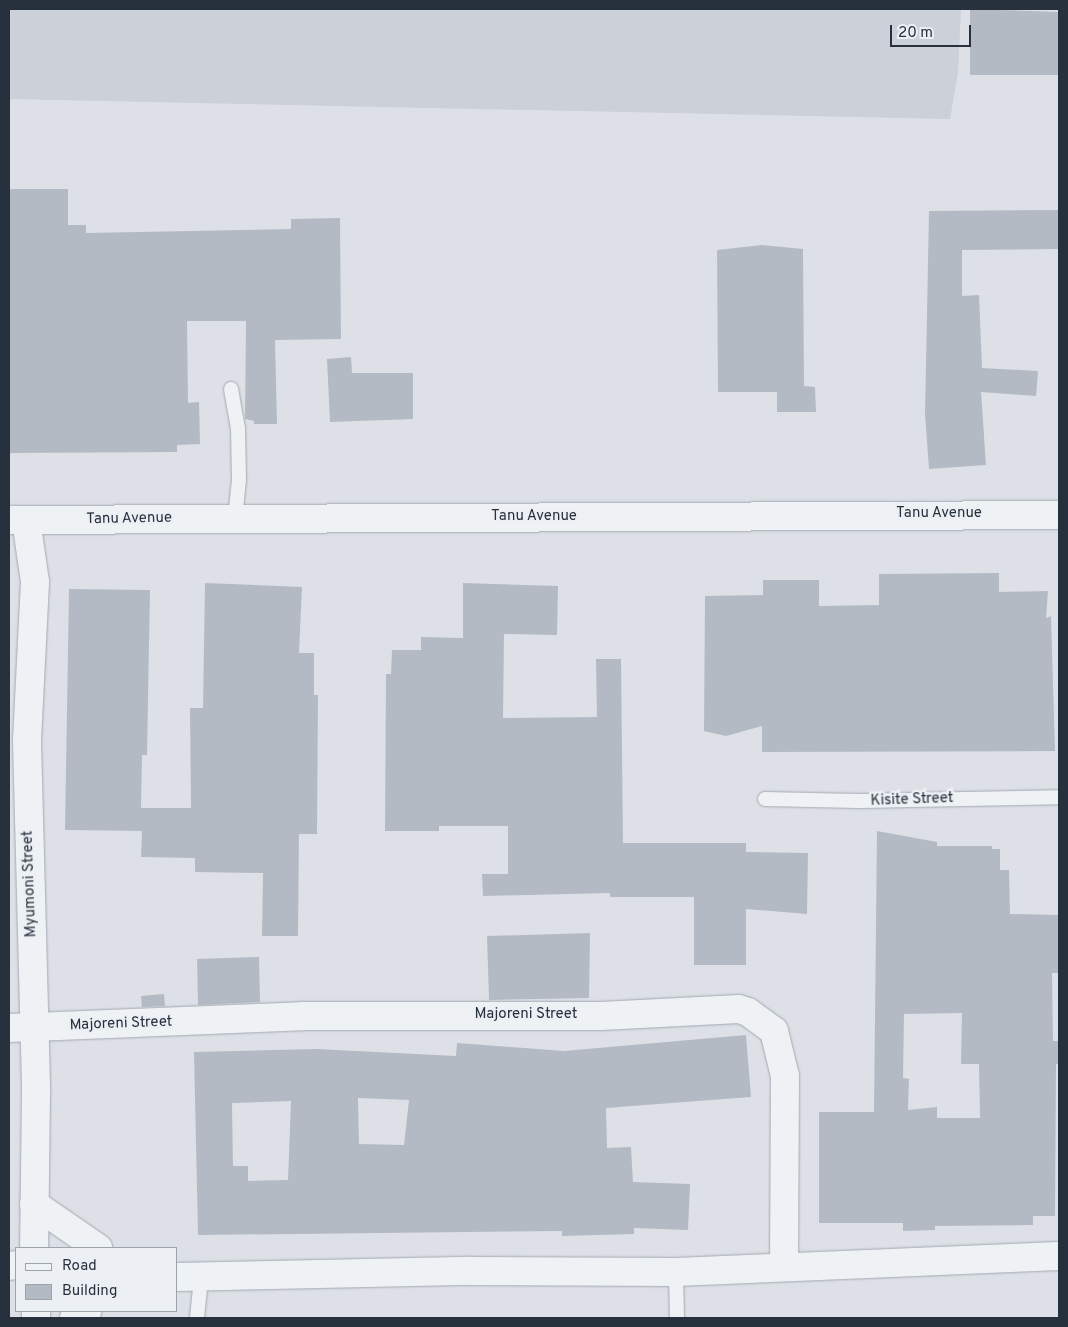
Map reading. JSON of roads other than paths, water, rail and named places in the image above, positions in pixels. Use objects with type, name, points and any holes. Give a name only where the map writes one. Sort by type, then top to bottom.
[{"type":"street","name":"Tanu Avenue","points":[[17,520],[236,517],[1059,515]]},
{"type":"street","name":"Myumoni Street","points":[[17,520],[35,582],[19,880],[22,1027],[34,1204],[34,1247]]},
{"type":"street","name":"Majoreni Street","points":[[22,1027],[302,1016],[601,1016],[739,1009],[748,1012],[774,1031],[784,1076],[784,1266]]},
{"type":"street","points":[[34,1204],[97,1247]]},
{"type":"street","points":[[189,1278],[462,1271],[676,1272],[1059,1256]]},
{"type":"street","points":[[74,1318],[85,1312]]},
{"type":"lane","points":[[231,389],[238,428],[239,480],[236,517]]},
{"type":"lane","name":"Kisite Street","points":[[765,799],[858,801],[1059,797]]},
{"type":"lane","points":[[676,1272],[677,1318]]},
{"type":"lane","points":[[189,1278],[197,1318]]}]
